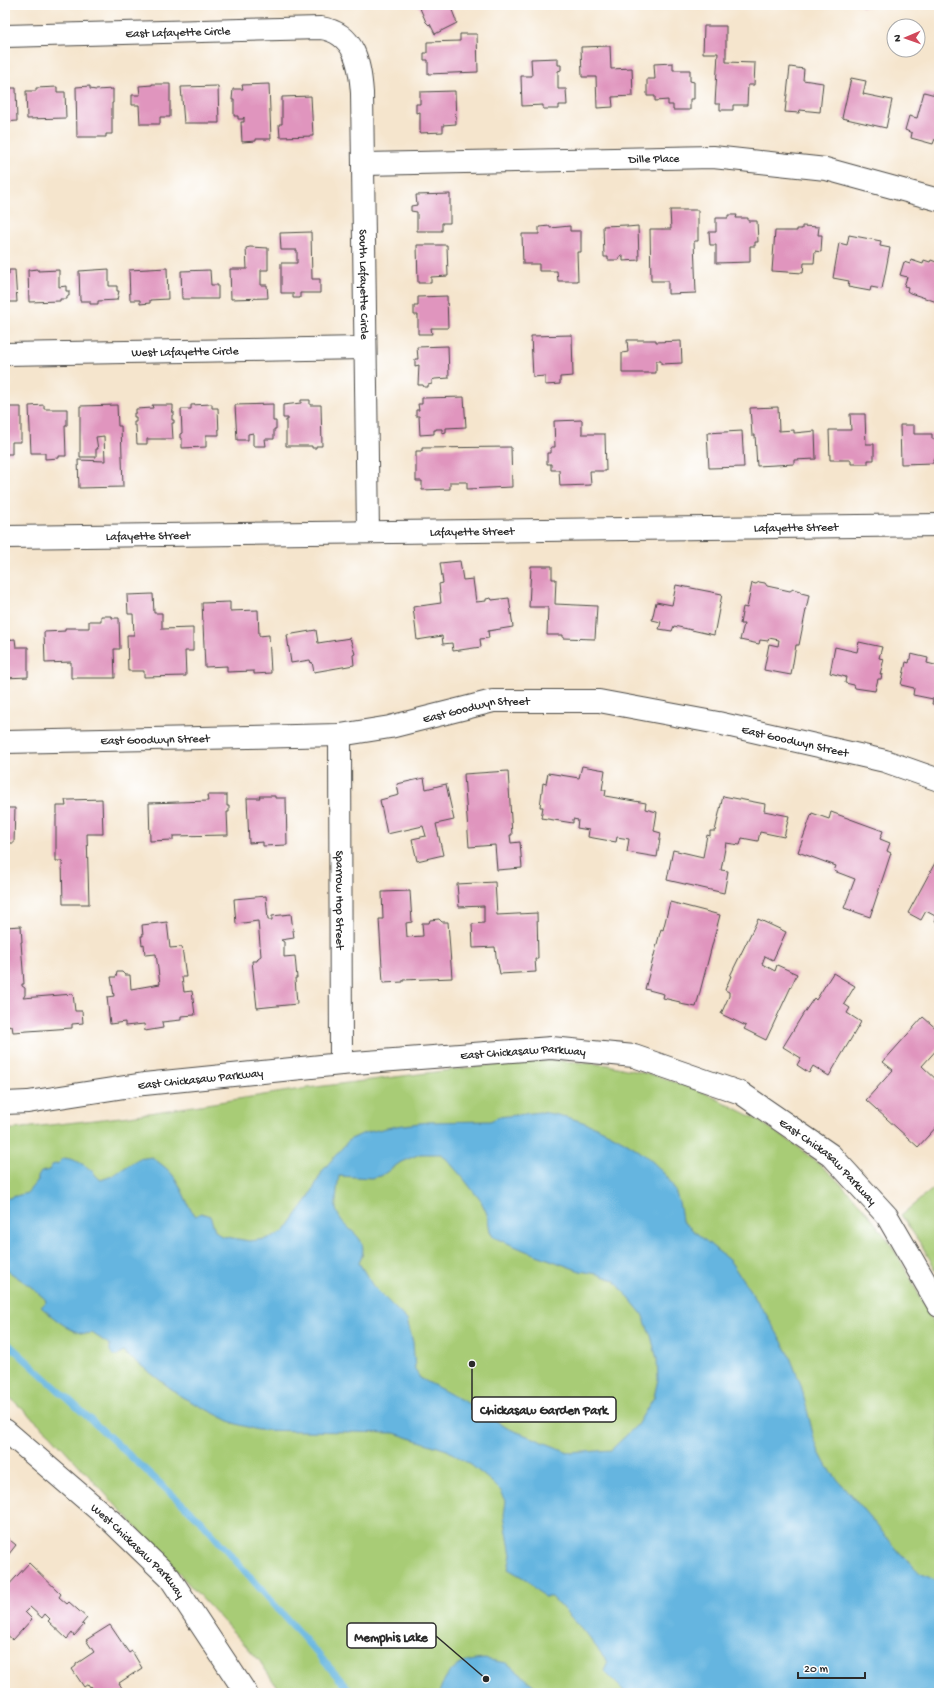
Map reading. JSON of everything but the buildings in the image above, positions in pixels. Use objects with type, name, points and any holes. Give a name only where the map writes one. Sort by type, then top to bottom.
[{"type":"street","name":"East Lafayette Circle","points":[[5,36],[320,28],[336,32],[346,41]]},
{"type":"street","name":"South Lafayette Circle","points":[[346,41],[353,50],[358,62],[361,77],[364,164],[368,532]]},
{"type":"street","name":"Dille Place","points":[[364,164],[714,157],[826,169],[939,200]]},
{"type":"street","name":"West Lafayette Circle","points":[[5,354],[365,348]]},
{"type":"street","name":"Lafayette Street","points":[[5,538],[939,524]]},
{"type":"street","name":"East Goodwyn Street","points":[[5,742],[340,735],[390,727],[493,701],[599,701],[718,723],[885,761],[939,780]]},
{"type":"street","name":"Sparrow Hop Street","points":[[340,735],[341,1064]]},
{"type":"street","name":"East Chickasaw Parkway","points":[[5,1103],[28,1102],[144,1084],[341,1064],[552,1048],[634,1056],[741,1093],[831,1155],[887,1216],[939,1306]]},
{"type":"street","name":"West Chickasaw Parkway","points":[[5,1430],[110,1520],[170,1578],[246,1693]]},
{"type":"green space","points":[[552,1060],[608,1065],[657,1076],[703,1092],[753,1117],[794,1144],[832,1175],[862,1206],[888,1240],[911,1279],[939,1335],[939,1693],[281,1693],[259,1660],[50,1434],[5,1393],[5,1130],[130,1116],[308,1088],[482,1066]]},
{"type":"green space","points":[[939,1184],[939,1275],[901,1215]]},
{"type":"water","points":[[540,1112],[574,1119],[591,1125],[609,1133],[641,1152],[654,1163],[670,1181],[677,1197],[682,1221],[730,1261],[766,1314],[788,1352],[801,1385],[814,1438],[827,1467],[901,1554],[920,1573],[939,1582],[939,1693],[632,1693],[624,1691],[604,1671],[608,1662],[583,1630],[552,1597],[544,1597],[527,1580],[508,1569],[511,1555],[504,1515],[506,1501],[501,1491],[471,1465],[447,1450],[394,1433],[258,1430],[233,1423],[182,1397],[123,1352],[118,1356],[114,1356],[110,1351],[110,1345],[92,1333],[85,1334],[65,1326],[41,1307],[46,1302],[45,1299],[30,1286],[5,1269],[5,1199],[27,1193],[38,1180],[41,1172],[49,1170],[52,1165],[59,1163],[64,1158],[84,1165],[101,1180],[112,1176],[138,1159],[152,1157],[172,1174],[180,1186],[195,1216],[201,1213],[210,1216],[215,1230],[221,1236],[249,1241],[266,1239],[284,1232],[308,1199],[323,1170],[349,1140],[364,1133],[396,1126],[428,1122],[490,1121],[499,1117]],"holes":[[[420,1154],[442,1154],[481,1201],[487,1214],[490,1231],[493,1237],[580,1271],[597,1274],[614,1280],[642,1314],[651,1336],[657,1359],[658,1379],[654,1397],[637,1425],[611,1450],[571,1453],[507,1428],[477,1408],[420,1378],[415,1370],[413,1342],[407,1320],[373,1286],[359,1263],[363,1253],[363,1246],[360,1239],[339,1217],[336,1209],[337,1188],[339,1176],[371,1178],[381,1176],[401,1162]]]},
{"type":"water","points":[[484,1659],[507,1663],[543,1693],[439,1693],[446,1677],[455,1667],[475,1660]]},
{"type":"waterway","points":[[5,1341],[200,1520],[352,1693]]},
{"type":"place","name":"Chickasaw Garden Park","points":[[472,1364]]},
{"type":"place","name":"Memphis Lake","points":[[486,1679]]}]
